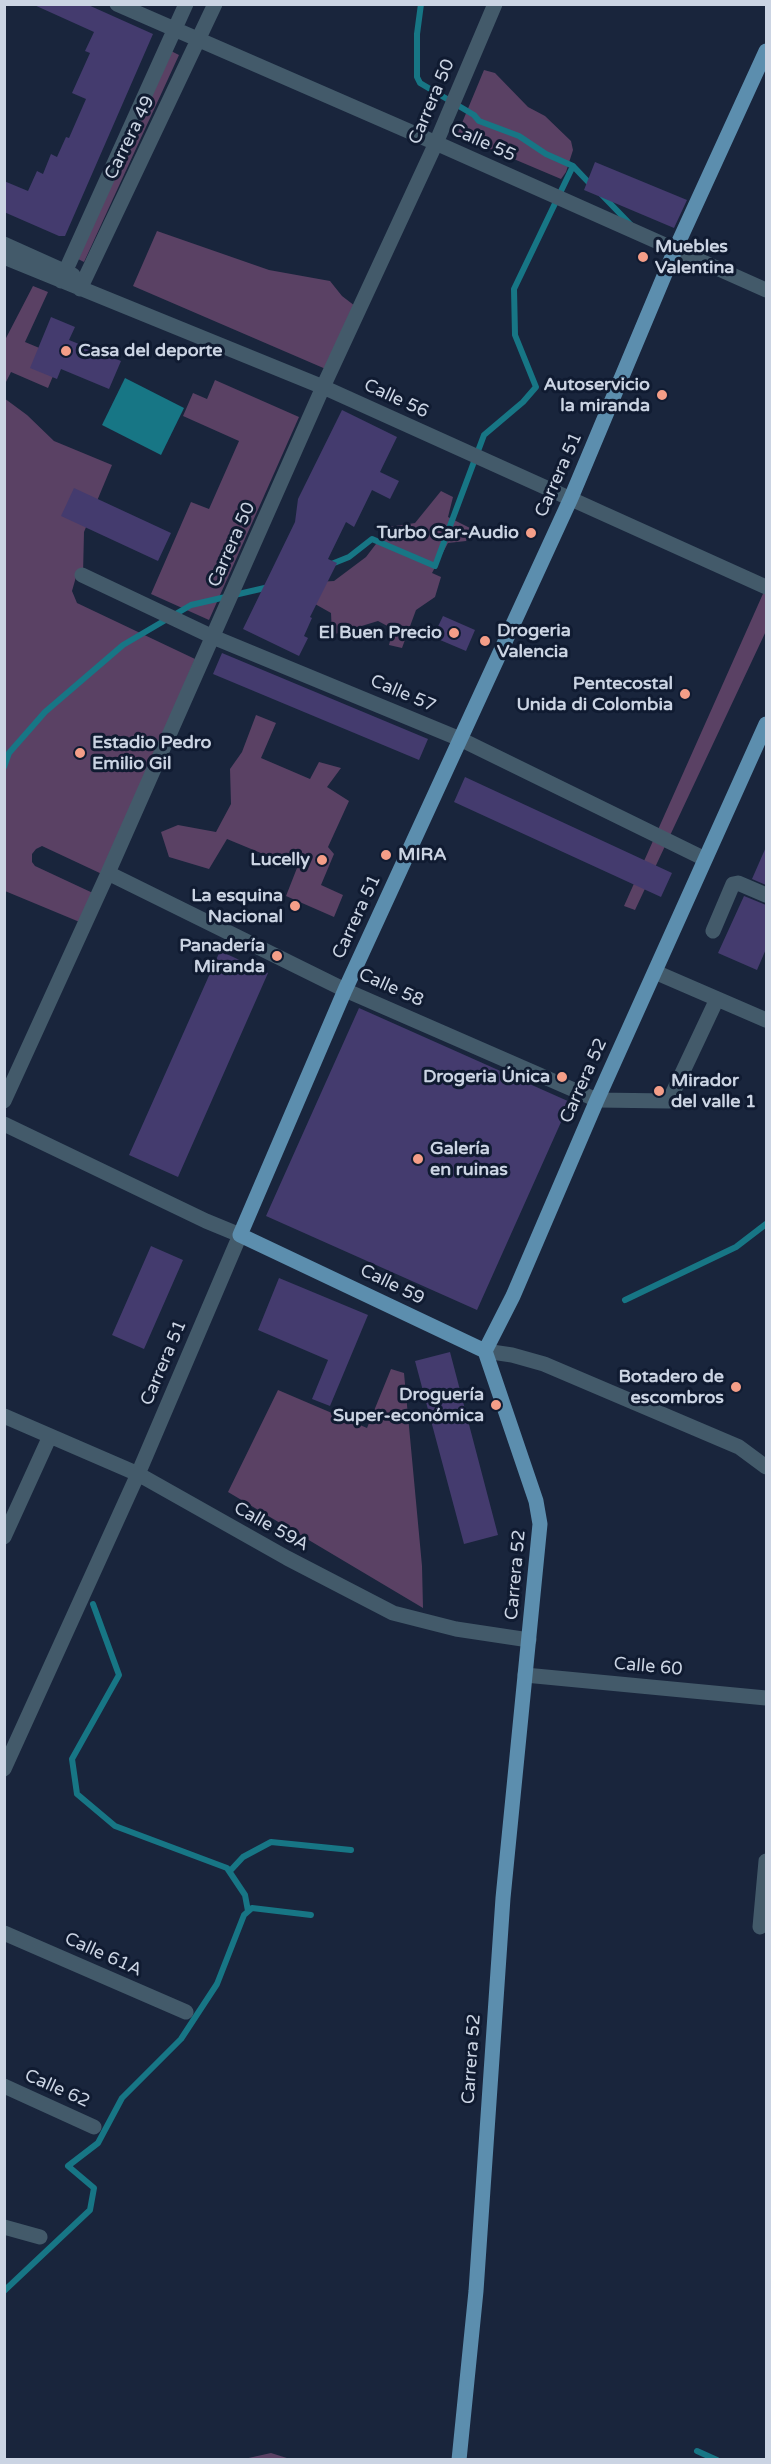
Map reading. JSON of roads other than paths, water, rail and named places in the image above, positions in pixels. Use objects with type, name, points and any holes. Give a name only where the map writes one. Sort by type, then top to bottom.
[{"type":"main road","name":"Carrera 51","points":[[240,1235],[345,990],[571,498],[675,250],[766,51]]},
{"type":"main road","name":"Carrera 52","points":[[459,2460],[476,2291],[503,1898],[540,1524],[536,1502],[485,1351],[513,1296],[597,1100],[766,723]]},
{"type":"main road","name":"Calle 59","points":[[240,1235],[485,1351]]},
{"type":"street","name":"Calle 55","points":[[117,4],[766,290]]},
{"type":"street","name":"Carrera 49","points":[[63,276],[186,4]]},
{"type":"street","name":"Carrera 49","points":[[82,284],[215,4]]},
{"type":"street","name":"Carrera 50","points":[[4,1101],[108,873],[323,387],[436,143],[495,4]]},
{"type":"street","name":"Calle 56","points":[[4,244],[63,276]]},
{"type":"street","name":"Calle 56","points":[[4,257],[63,276],[323,387],[766,587]]},
{"type":"street","name":"Calle 57","points":[[81,575],[213,637],[460,739],[705,859]]},
{"type":"street","name":"Calle 58","points":[[108,873],[345,990],[597,1100],[669,1101],[717,999]]},
{"type":"street","points":[[712,931],[733,884],[738,883],[766,895]]},
{"type":"street","points":[[655,972],[766,1020]]},
{"type":"street","name":"Calle 59","points":[[4,1124],[206,1221],[240,1235]]},
{"type":"street","name":"Carrera 51","points":[[4,1770],[138,1474],[240,1235]]},
{"type":"street","name":"Calle 59","points":[[485,1351],[513,1355],[544,1364],[739,1448],[766,1467]]},
{"type":"street","name":"Calle 59A","points":[[4,1416],[138,1474],[287,1558],[393,1613],[456,1629],[529,1640]]},
{"type":"street","points":[[4,1537],[50,1436]]},
{"type":"street","name":"Calle 60","points":[[525,1675],[766,1698]]},
{"type":"street","points":[[760,1927],[766,1861]]},
{"type":"street","name":"Calle 61A","points":[[4,1933],[186,2012]]},
{"type":"street","name":"Calle 62","points":[[6,2091],[94,2127]]},
{"type":"street","points":[[4,2227],[40,2237]]},
{"type":"waterway","points":[[421,4],[417,34],[417,77],[420,83],[474,115],[479,121],[519,136],[546,154],[573,166],[593,187]]},
{"type":"waterway","points":[[329,565],[349,557],[372,539],[435,566],[484,435],[523,402],[536,387],[515,335],[514,289],[573,166]]},
{"type":"waterway","points":[[601,194],[631,225]]},
{"type":"waterway","points":[[4,767],[9,753],[45,712],[123,645],[191,605],[269,587]]},
{"type":"waterway","points":[[625,1300],[736,1247],[766,1224]]},
{"type":"waterway","points":[[93,1604],[119,1675],[72,1759],[77,1794],[115,1826],[227,1868],[245,1895],[248,1911]]},
{"type":"waterway","points":[[230,1871],[243,1857],[271,1842],[351,1850]]},
{"type":"waterway","points":[[4,2291],[90,2210],[94,2188],[68,2166],[98,2143],[122,2098],[181,2039],[217,1984],[244,1915],[252,1908],[311,1915]]},
{"type":"waterway","points":[[697,2451],[717,2460]]},
{"type":"place","name":"Muebles Valentina","points":[[643,257]]},
{"type":"place","name":"Casa del deporte","points":[[66,351]]},
{"type":"place","name":"Autoservicio la miranda","points":[[662,395]]},
{"type":"place","name":"Turbo Car-Audio","points":[[531,533]]},
{"type":"place","name":"El Buen Precio","points":[[454,633]]},
{"type":"place","name":"Drogeria Valencia","points":[[485,641]]},
{"type":"place","name":"Pentecostal Unida di Colombia","points":[[685,694]]},
{"type":"place","name":"Estadio Pedro Emilio Gil","points":[[80,753]]},
{"type":"place","name":"MIRA","points":[[386,855]]},
{"type":"place","name":"Lucelly","points":[[322,860]]},
{"type":"place","name":"La esquina Nacional","points":[[295,906]]},
{"type":"place","name":"Panadería Miranda","points":[[277,956]]},
{"type":"place","name":"Drogeria Única","points":[[562,1077]]},
{"type":"place","name":"Mirador del valle 1","points":[[659,1091]]},
{"type":"place","name":"Galería en ruinas","points":[[418,1159]]},
{"type":"place","name":"Botadero de escombros","points":[[736,1387]]},
{"type":"place","name":"Droguería Super-económica","points":[[496,1405]]}]
